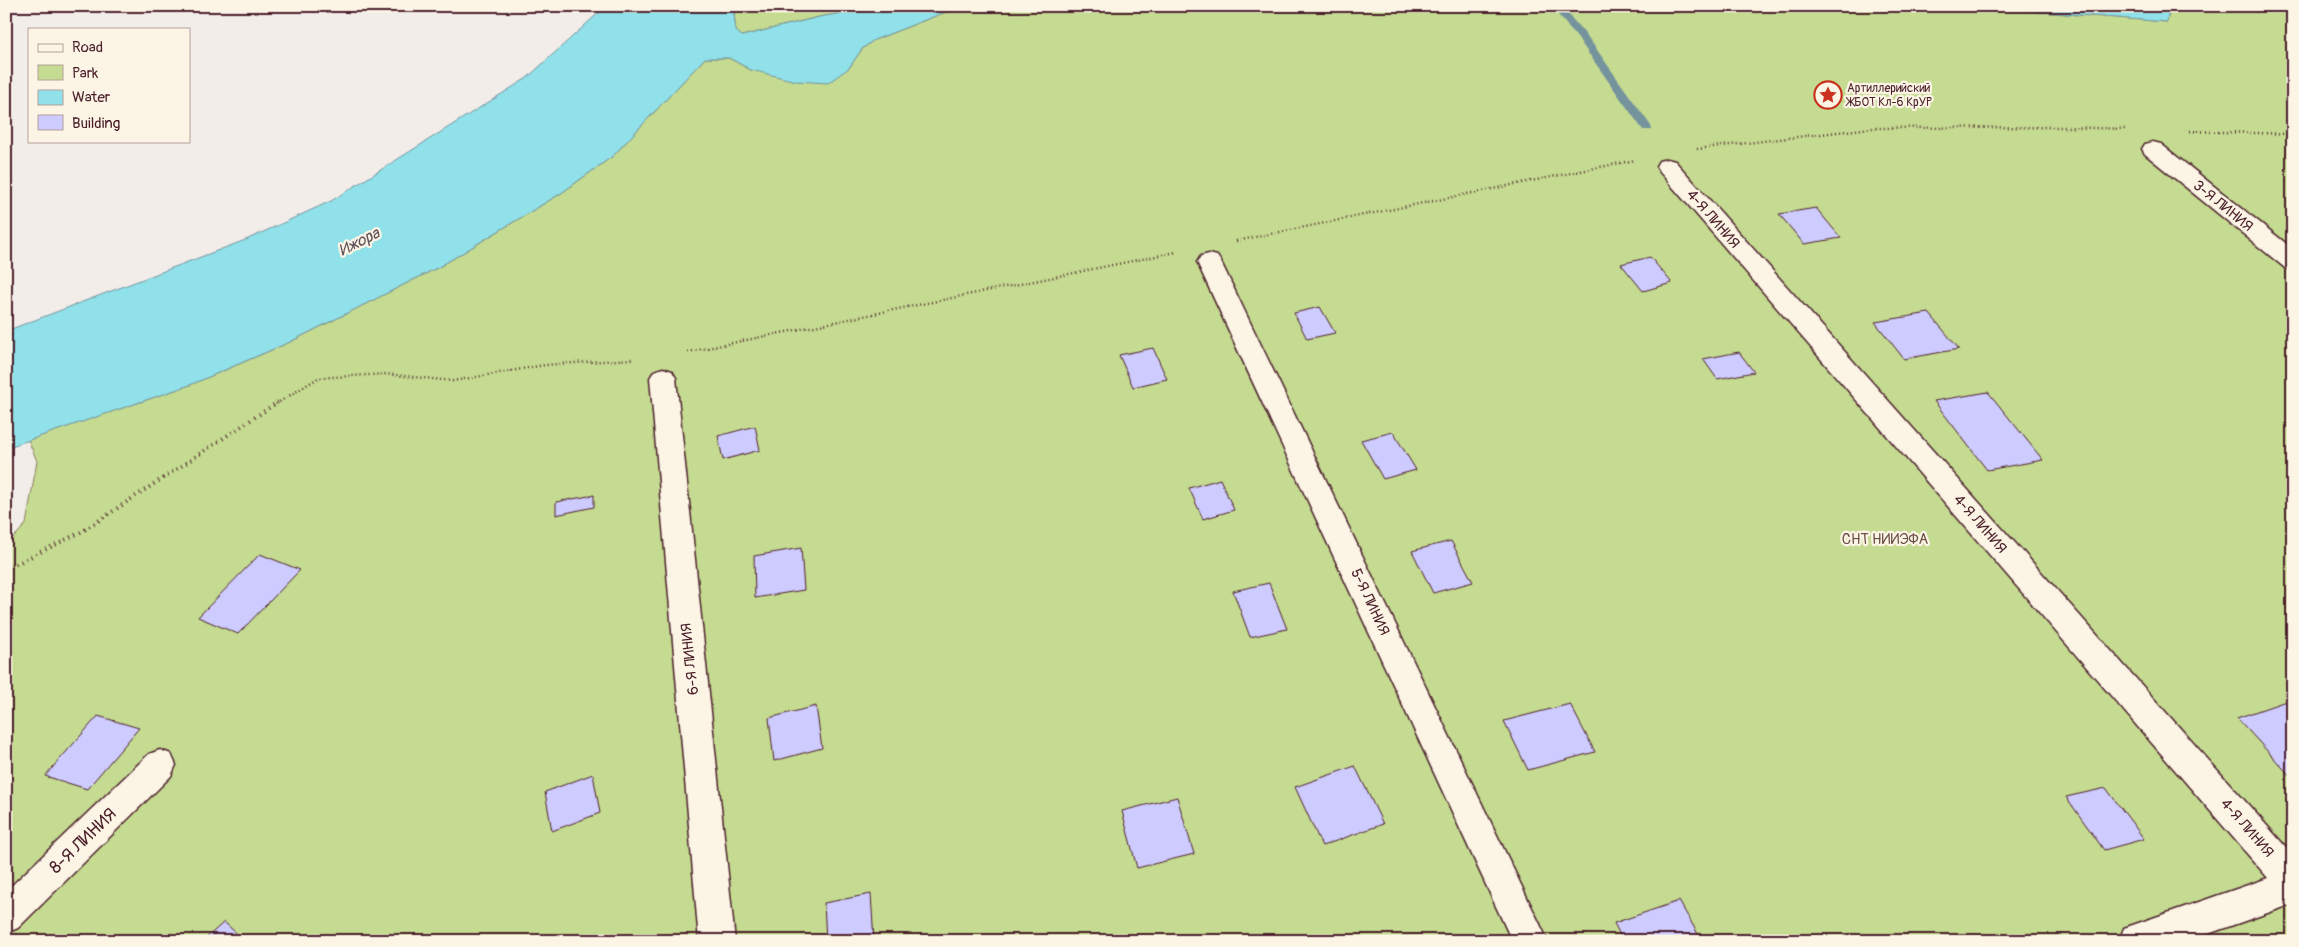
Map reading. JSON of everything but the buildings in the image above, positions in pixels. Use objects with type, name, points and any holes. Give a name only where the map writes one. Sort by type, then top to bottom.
[{"type":"street","name":"3-Я ЛИНИЯ","points":[[2153,149],[2293,262]]},
{"type":"street","name":"4-Я ЛИНИЯ","points":[[1667,166],[2293,881]]},
{"type":"street","name":"5-Я ЛИНИЯ","points":[[1209,262],[1530,941]]},
{"type":"street","name":"6-Я ЛИНИЯ","points":[[652,368],[717,941]]},
{"type":"street","name":"8-Я ЛИНИЯ","points":[[6,916],[160,765]]},
{"type":"street","points":[[2136,941],[2293,887]]},
{"type":"path","points":[[1692,150],[1870,128],[2066,127],[2128,129]]},
{"type":"path","points":[[2177,130],[2293,134]]},
{"type":"path","points":[[1229,242],[1638,160]]},
{"type":"path","points":[[680,354],[1181,251]]},
{"type":"path","points":[[6,569],[82,531],[257,415],[318,378],[384,374],[453,381],[544,365],[652,368]]},
{"type":"green space","points":[[737,6],[884,6],[819,17],[742,36],[736,32],[734,14]]},
{"type":"green space","name":"СНТ НИИЭФА","points":[[961,6],[2017,6],[2029,11],[2167,22],[2170,6],[2272,6],[2293,16],[2293,941],[6,941],[6,546],[26,524],[37,461],[28,440],[190,385],[290,342],[439,267],[560,194],[613,156],[705,58],[729,58],[751,70],[849,68],[862,49],[874,40]]},
{"type":"water","name":"Ижора","points":[[606,6],[737,6],[734,14],[736,31],[742,36],[819,17],[884,6],[961,6],[874,40],[862,49],[849,68],[828,83],[796,81],[751,70],[729,58],[705,58],[613,156],[560,194],[439,267],[290,342],[190,385],[6,448],[6,331],[248,239],[331,201],[527,78]]},
{"type":"water","points":[[2017,6],[2170,6],[2167,22],[2029,11]]},
{"type":"waterway","points":[[1556,6],[1583,38],[1647,128]]},
{"type":"place","name":"Артиллерийский ЖБОТ Кл-6 КрУР","points":[[1828,95]]}]
